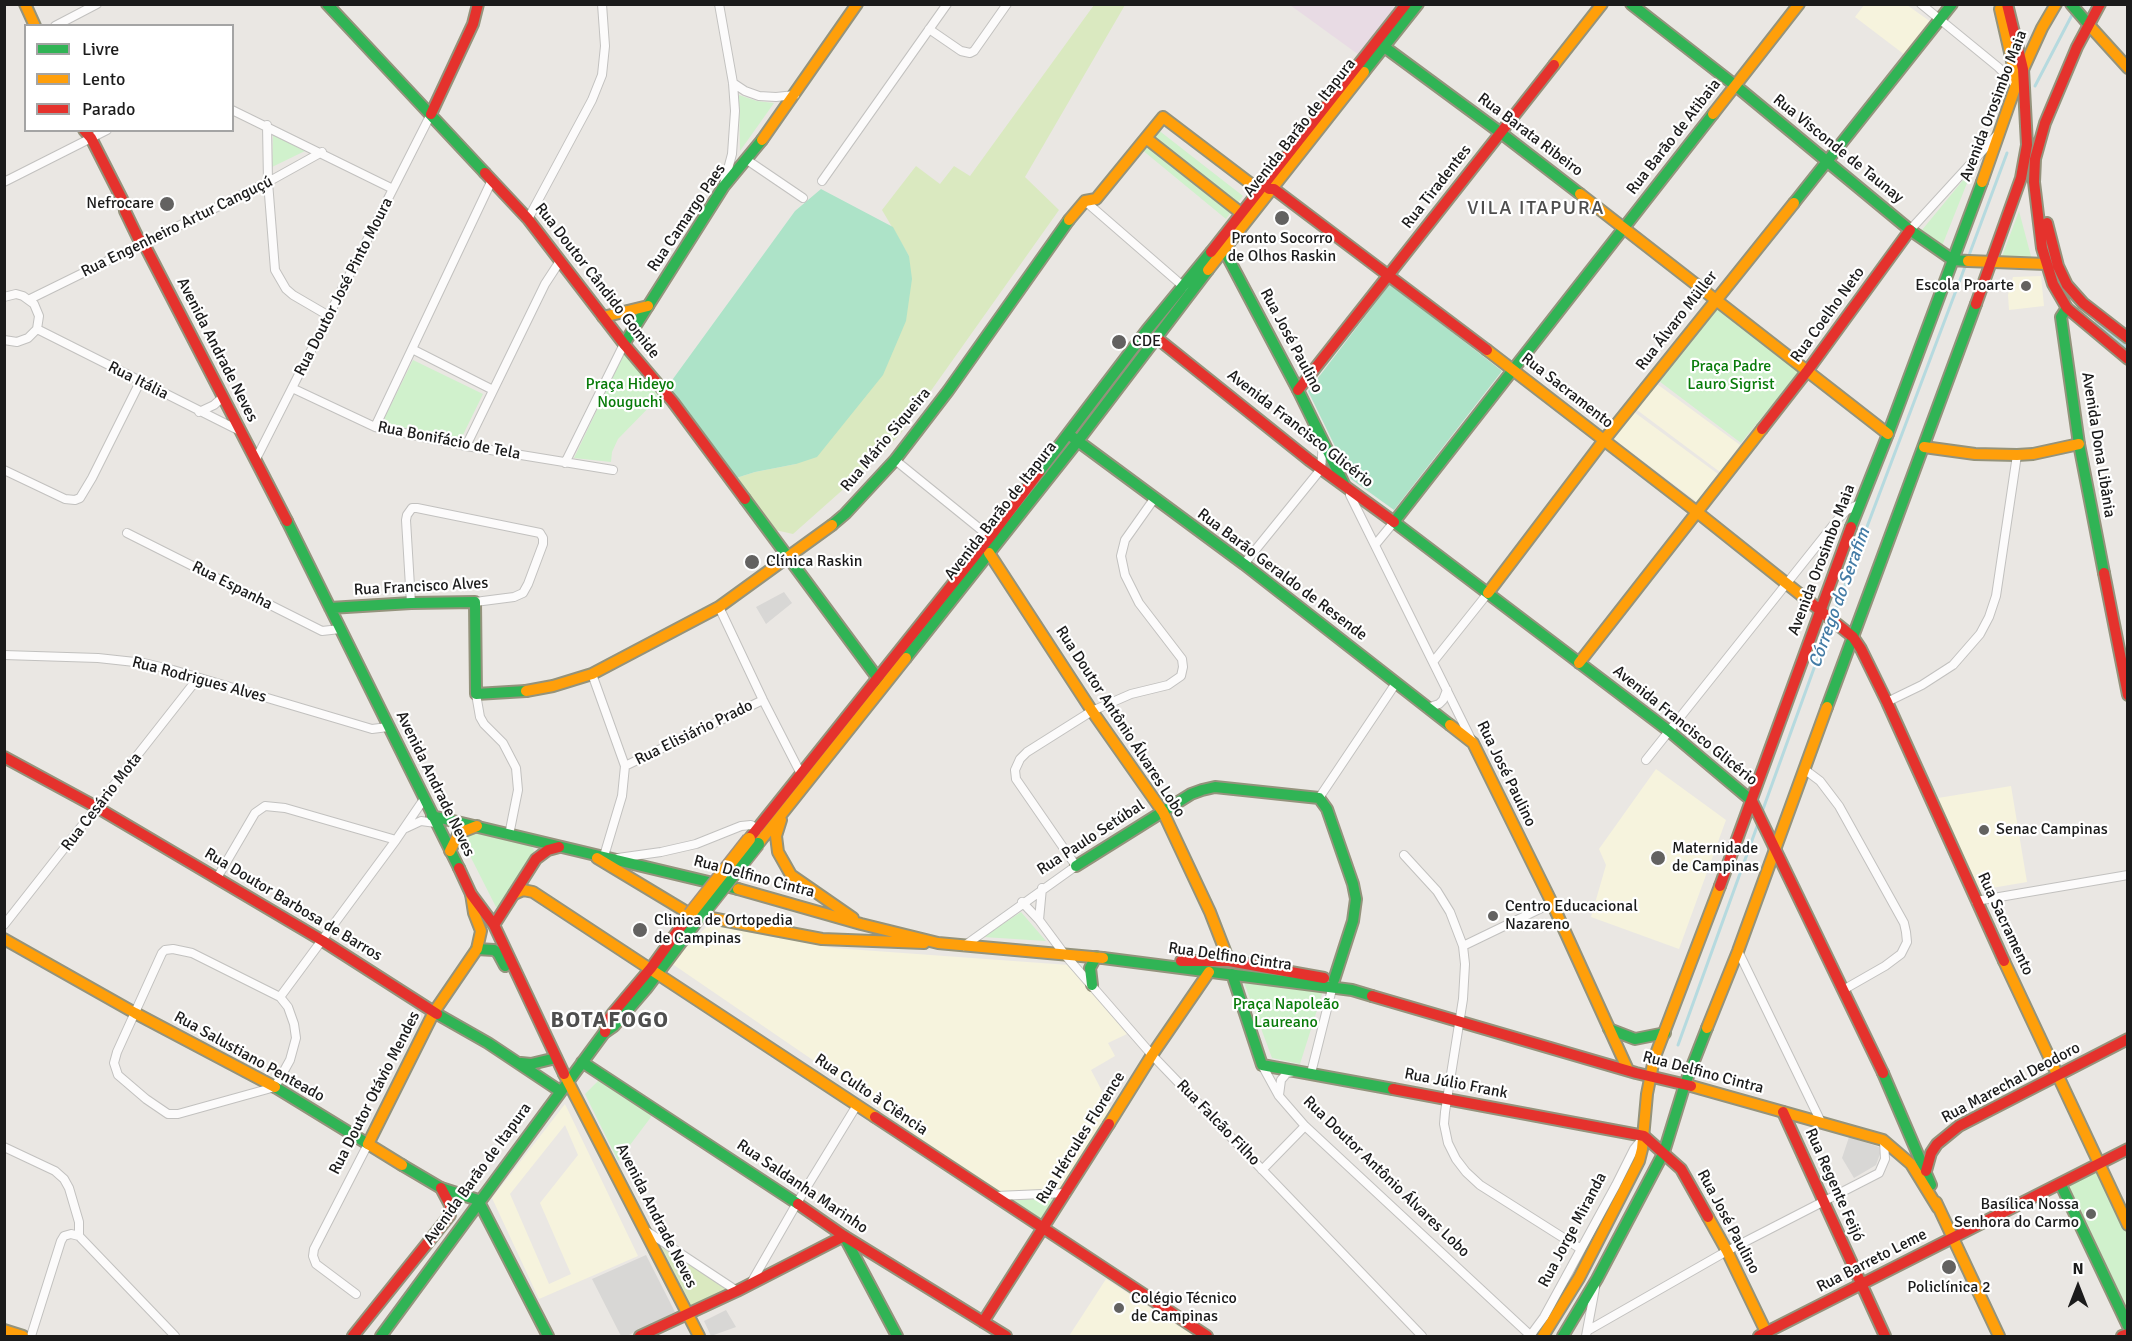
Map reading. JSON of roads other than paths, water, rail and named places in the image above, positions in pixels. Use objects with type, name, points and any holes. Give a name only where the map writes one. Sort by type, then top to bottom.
[{"type":"main road","points":[[25,4],[34,24]]},
{"type":"main road","name":"Rua Doutor Cândido Gomide","points":[[327,4],[528,219],[624,345],[673,402],[880,681]]},
{"type":"main road","points":[[431,114],[473,24],[478,4]]},
{"type":"main road","name":"Rua Camargo Paes","points":[[624,345],[724,186],[747,160],[795,95],[857,4]]},
{"type":"main road","name":"Avenida Barão de Itapura","points":[[753,842],[758,829],[801,774],[990,553],[1147,330],[1274,189],[1381,44],[1406,4]]},
{"type":"main road","name":"Avenida Barão de Itapura","points":[[381,1336],[478,1200],[604,1034],[607,1022],[654,970],[753,842],[785,811],[880,681],[990,537],[1158,339],[1221,247],[1241,213],[1259,190],[1381,44],[1418,4]]},
{"type":"main road","name":"Rua Tiradentes","points":[[1298,390],[1602,4]]},
{"type":"main road","name":"Rua Visconde de Taunay","points":[[1631,4],[1736,86],[1910,230],[1958,260]]},
{"type":"main road","name":"Rua Barão de Atibaia","points":[[1394,522],[1799,4]]},
{"type":"main road","name":"Rua Álvaro Müller","points":[[1488,593],[1604,440],[1952,4]]},
{"type":"main road","points":[[1999,4],[2017,84]]},
{"type":"main road","points":[[1563,1336],[1597,1278],[1664,1152],[1685,1084],[1738,951],[1773,840],[1804,769],[1850,635],[1924,447],[1986,262],[2021,178],[2026,157],[2027,131],[2023,69],[2007,4]]},
{"type":"main road","name":"Avenida Orosimbo Maia","points":[[1643,1137],[1654,1059],[1755,806],[1861,503],[1958,260],[1998,134],[2017,84],[2042,28],[2056,4]]},
{"type":"main road","points":[[2071,4],[2127,68]]},
{"type":"main road","points":[[2100,4],[2087,22],[2043,127],[2035,159],[2034,183],[2042,248],[2054,284],[2068,309],[2127,359]]},
{"type":"main road","name":"Rua Barata Ribeiro","points":[[1381,44],[1501,133],[1888,434]]},
{"type":"main road","name":"Rua Mário Siqueira","points":[[476,694],[525,691],[592,674],[719,607],[789,558],[845,514],[895,460],[948,391],[1085,201],[1096,199],[1163,117],[1259,190]]},
{"type":"main road","points":[[2043,127],[2040,179],[2050,242],[2058,266],[2067,285],[2079,298],[2127,338]]},
{"type":"main road","name":"Avenida Andrade Neves","points":[[89,133],[124,203],[125,211],[138,238],[144,244],[256,459],[471,894],[494,925],[556,1058],[564,1086],[644,1229],[699,1336]]},
{"type":"main road","points":[[1146,138],[1241,213]]},
{"type":"main road","points":[[1259,190],[1274,189]]},
{"type":"main road","name":"Rua Sacramento","points":[[1274,189],[1513,369],[1850,635],[1861,649],[1887,702],[1976,902],[2127,1225]]},
{"type":"main road","name":"Rua Coelho Neto","points":[[1579,663],[1808,370],[1910,230]]},
{"type":"main road","name":"Rua José Paulino","points":[[1221,247],[1298,390],[1348,491]]},
{"type":"main road","points":[[1958,260],[2046,264]]},
{"type":"main road","points":[[603,317],[648,306]]},
{"type":"main road","name":"Avenida Dona Libânia","points":[[2068,309],[2061,317],[2079,444],[2127,695]]},
{"type":"main road","name":"Avenida Francisco Glicério","points":[[1158,339],[1348,491],[1394,522],[1670,731],[1755,806],[1894,1096],[1926,1171],[1938,1208],[1999,1336]]},
{"type":"main road","name":"Rua Barão Geraldo de Resende","points":[[1073,438],[1244,564],[1473,743]]},
{"type":"main road","points":[[1924,447],[1975,454],[2017,455],[2058,450],[2079,444]]},
{"type":"main road","name":"Rua Doutor Antônio Álvares Lobo","points":[[990,553],[1092,711],[1163,812],[1210,912],[1229,961]]},
{"type":"main road","points":[[475,602],[476,694]]},
{"type":"main road","name":"Rua Francisco Alves","points":[[330,608],[475,602]]},
{"type":"main road","name":"Rua José Paulino","points":[[1473,743],[1552,903],[1628,1070]]},
{"type":"main road","name":"Rua Doutor Barbosa de Barros","points":[[4,757],[98,808],[322,941],[519,1063],[564,1086]]},
{"type":"main road","name":"Rua Paulo Setúbal","points":[[1076,866],[1191,794],[1215,787],[1319,798]]},
{"type":"main road","points":[[1144,962],[1229,961],[1333,984],[1353,921],[1356,899],[1327,809],[1319,798]]},
{"type":"main road","points":[[785,811],[776,836],[778,852],[790,875],[861,924]]},
{"type":"main road","name":"Rua Delfino Cintra","points":[[434,820],[478,826],[610,857],[744,890],[861,924],[938,943],[1144,962],[1209,972],[1333,984],[1628,1070],[1884,1140],[1911,1164],[1938,1208]]},
{"type":"main road","points":[[450,851],[459,833],[478,826]]},
{"type":"main road","points":[[494,925],[536,858],[560,846]]},
{"type":"main road","points":[[588,852],[696,915],[822,939],[874,943],[938,943]]},
{"type":"main road","name":"Rua Culto à Ciência","points":[[514,894],[523,890],[533,892],[1207,1336]]},
{"type":"main road","points":[[471,894],[474,913],[481,931],[477,949],[491,948],[498,953],[514,986],[524,993]]},
{"type":"main road","points":[[874,943],[876,927]]},
{"type":"main road","name":"Rua Salustiano Penteado","points":[[4,939],[135,1013],[275,1087],[441,1188],[478,1200]]},
{"type":"main road","name":"Rua Doutor Otávio Mendes","points":[[368,1144],[434,1012],[477,949]]},
{"type":"main road","points":[[1092,985],[1090,968],[1095,957]]},
{"type":"main road","name":"Rua Hércules Florence","points":[[983,1322],[1152,1055],[1209,972]]},
{"type":"main road","name":"Rua Doutor Antônio Álvares Lobo","points":[[1232,974],[1262,1065]]},
{"type":"main road","points":[[1609,1029],[1635,1039],[1665,1033]]},
{"type":"main road","name":"Rua Marechal Deodoro","points":[[1926,1171],[1931,1153],[1944,1136],[1959,1126],[2127,1039]]},
{"type":"main road","points":[[519,1063],[531,1064],[556,1058]]},
{"type":"main road","name":"Rua Saldanha Marinho","points":[[582,1062],[844,1236],[1006,1336]]},
{"type":"main road","name":"Rua Júlio Frank","points":[[1262,1065],[1643,1137]]},
{"type":"main road","name":"Rua Regente Feijó","points":[[1783,1112],[1885,1336]]},
{"type":"main road","name":"Rua José Paulino","points":[[1643,1137],[1664,1152],[1681,1169],[1727,1251],[1764,1335]]},
{"type":"main road","name":"Rua Jorge Miranda","points":[[1543,1336],[1579,1278],[1628,1185],[1639,1161],[1643,1137]]},
{"type":"main road","name":"Rua Barreto Leme","points":[[1764,1335],[2061,1185],[2127,1149]]},
{"type":"main road","points":[[2061,1185],[2127,1326]]},
{"type":"main road","name":"Avenida Barão de Itapura","points":[[353,1336],[450,1215],[450,1205],[441,1188]]},
{"type":"main road","points":[[478,1200],[548,1336]]},
{"type":"main road","points":[[640,1336],[737,1291],[844,1236],[897,1336]]},
{"type":"main road","points":[[4,1330],[23,1336]]},
{"type":"main road","points":[[2122,1336],[2127,1334]]},
{"type":"street","points":[[60,24],[97,4]]},
{"type":"street","points":[[528,219],[592,100],[602,75],[605,46],[602,4]]},
{"type":"street","points":[[719,4],[733,83],[735,111],[732,154],[724,186]]},
{"type":"street","points":[[822,181],[947,4]]},
{"type":"street","points":[[929,30],[961,51],[970,53],[974,51],[1007,4]]},
{"type":"street","points":[[1920,4],[2017,84]]},
{"type":"street","points":[[733,83],[759,96],[795,95]]},
{"type":"street","points":[[234,111],[322,152],[393,189]]},
{"type":"street","name":"Rua Doutor José Pinto Moura","points":[[256,459],[431,114]]},
{"type":"street","points":[[267,126],[268,182],[275,270],[286,289],[293,295],[329,316]]},
{"type":"street","points":[[4,182],[89,133]]},
{"type":"street","name":"Rua Coelho Neto","points":[[1910,230],[1998,134]]},
{"type":"street","name":"Rua Engenheiro Artur Canguçú","points":[[30,299],[268,182],[322,152]]},
{"type":"street","points":[[747,160],[803,198]]},
{"type":"street","points":[[375,427],[492,180]]},
{"type":"street","points":[[1085,201],[1184,287]]},
{"type":"street","points":[[466,446],[545,284],[560,261]]},
{"type":"street","points":[[4,297],[16,294],[30,299],[38,310],[39,316],[37,329],[28,338],[16,342],[4,340]]},
{"type":"street","name":"Rua Itália","points":[[37,329],[240,431]]},
{"type":"street","name":"Rua Camargo Paes","points":[[565,463],[624,345]]},
{"type":"street","points":[[412,349],[493,390]]},
{"type":"street","points":[[4,470],[64,499],[75,500],[84,493],[140,382]]},
{"type":"street","name":"Rua Bonifácio de Tela","points":[[292,388],[375,427],[466,446],[612,470]]},
{"type":"street","points":[[199,412],[214,405],[223,397]]},
{"type":"street","points":[[1244,564],[1321,469],[1323,441]]},
{"type":"street","points":[[1887,702],[1922,685],[1953,664],[1980,634],[1989,617],[1996,596],[2017,455]]},
{"type":"street","points":[[895,460],[990,537]]},
{"type":"street","name":"Rua José Paulino","points":[[1348,491],[1473,743]]},
{"type":"street","points":[[1076,866],[1016,779],[1016,765],[1027,752],[1092,711],[1131,694],[1168,685],[1180,676],[1183,667],[1182,659],[1139,603],[1125,575],[1122,556],[1125,540],[1154,499]]},
{"type":"street","points":[[1646,760],[1838,519],[1861,503]]},
{"type":"street","name":"Rua Francisco Alves","points":[[411,603],[406,520],[409,511],[414,508],[540,533],[543,544],[523,594],[475,602]]},
{"type":"street","name":"Rua Barão de Atibaia","points":[[1375,546],[1394,522]]},
{"type":"street","name":"Rua Espanha","points":[[127,533],[322,631],[340,629]]},
{"type":"street","name":"Rua Álvaro Müller","points":[[1433,662],[1488,593]]},
{"type":"street","points":[[719,607],[801,774]]},
{"type":"street","name":"Rua Rodrigues Alves","points":[[4,655],[144,663],[372,729],[388,727]]},
{"type":"street","points":[[592,674],[625,766],[622,796],[610,857],[661,852],[696,844],[741,826],[752,825],[758,829]]},
{"type":"street","name":"Rua Cesário Mota","points":[[4,926],[198,678]]},
{"type":"street","points":[[1319,798],[1396,683]]},
{"type":"street","points":[[1427,708],[1443,700],[1447,690]]},
{"type":"street","points":[[476,694],[480,717],[503,743],[516,768],[518,790],[509,835]]},
{"type":"street","name":"Rua Elisiário Prado","points":[[625,766],[763,700]]},
{"type":"street","points":[[1804,769],[1820,781],[1839,806],[1904,923],[1908,942],[1901,954],[1885,966],[1843,990]]},
{"type":"street","points":[[280,997],[403,831],[424,799]]},
{"type":"street","points":[[217,878],[255,813],[265,806],[285,808],[396,840]]},
{"type":"street","points":[[403,831],[421,821],[434,820]]},
{"type":"street","points":[[1404,855],[1437,891],[1450,912],[1463,946],[1465,980],[1444,1124],[1448,1143],[1456,1159],[1480,1185],[1581,1249]]},
{"type":"street","name":"Rua Paulo Setúbal","points":[[963,946],[1022,902],[1076,866]]},
{"type":"street","points":[[1976,902],[2127,875]]},
{"type":"street","points":[[1039,920],[1042,888]]},
{"type":"street","name":"Rua Falcão Filho","points":[[1022,902],[1152,1055],[1422,1336]]},
{"type":"street","points":[[1463,946],[1552,903]]},
{"type":"street","points":[[170,949],[192,953],[280,997],[288,1007],[296,1038],[290,1060],[275,1087],[178,1114],[168,1114],[118,1075],[115,1068],[117,1052],[162,953],[170,949]]},
{"type":"street","points":[[1738,951],[1821,1122]]},
{"type":"street","name":"Rua Doutor Antônio Álvares Lobo","points":[[1229,961],[1232,974]]},
{"type":"street","points":[[1311,1073],[1333,984]]},
{"type":"street","name":"Rua Doutor Antônio Álvares Lobo","points":[[1262,1065],[1279,1096],[1305,1126],[1530,1336]]},
{"type":"street","points":[[1279,1096],[1278,1087],[1283,1076],[1296,1071]]},
{"type":"street","points":[[751,1283],[857,1105]]},
{"type":"street","points":[[1262,1170],[1305,1126]]},
{"type":"street","name":"Rua Jorge Miranda","points":[[1530,1336],[1544,1317],[1634,1149],[1643,1137]]},
{"type":"street","points":[[1586,1334],[1727,1251],[1879,1173],[1886,1159],[1884,1140]]},
{"type":"street","name":"Rua Doutor Otávio Mendes","points":[[356,1294],[316,1264],[313,1256],[314,1249],[368,1144]]},
{"type":"street","points":[[4,1147],[55,1171],[64,1179],[79,1221],[79,1236]]},
{"type":"street","points":[[994,1196],[1066,1193]]},
{"type":"street","points":[[644,1229],[737,1291]]},
{"type":"street","points":[[31,1336],[61,1241],[67,1235],[79,1236],[175,1336]]},
{"type":"street","points":[[1586,1334],[1597,1278]]},
{"type":"waterway","name":"Córrego do Serafim","points":[[2035,86],[2073,13]]},
{"type":"waterway","name":"Córrego do Serafim","points":[[1968,258],[2007,153]]},
{"type":"waterway","name":"Córrego do Serafim","points":[[1833,617],[1966,264]]},
{"type":"waterway","points":[[2096,322],[2128,349]]},
{"type":"waterway","name":"Córrego do Serafim","points":[[1762,812],[1830,624]]},
{"type":"waterway","name":"Córrego do Serafim","points":[[1678,1045],[1759,821]]},
{"type":"place","name":"Nefrocare","points":[[167,204]]},
{"type":"place","name":"Pronto Socorro de Olhos Raskin","points":[[1282,218]]},
{"type":"place","name":"Escola Proarte","points":[[2026,286]]},
{"type":"place","name":"CDE","points":[[1119,342]]},
{"type":"place","name":"Clínica Raskin","points":[[752,562]]},
{"type":"place","name":"Senac Campinas","points":[[1984,830]]},
{"type":"place","name":"Maternidade de Campinas","points":[[1658,858]]},
{"type":"place","name":"Centro Educacional Nazareno","points":[[1493,916]]},
{"type":"place","name":"Clinica de Ortopedia de Campinas","points":[[640,930]]},
{"type":"place","name":"Basílica Nossa Senhora do Carmo","points":[[2091,1214]]},
{"type":"place","name":"Policlínica 2","points":[[1949,1267]]},
{"type":"place","name":"Colégio Técnico de Campinas","points":[[1119,1308]]},
{"type":"district","name":"VILA ITAPURA","points":[[1536,209]]},
{"type":"district","name":"BOTAFOGO","points":[[610,1021]]},
{"type":"park label","name":"Praça Padre Lauro Sigrist","points":[[1731,376]]},
{"type":"park label","name":"Praça Hideyo Nouguchi","points":[[630,394]]},
{"type":"park label","name":"Praça Napoleão Laureano","points":[[1286,1014]]}]
